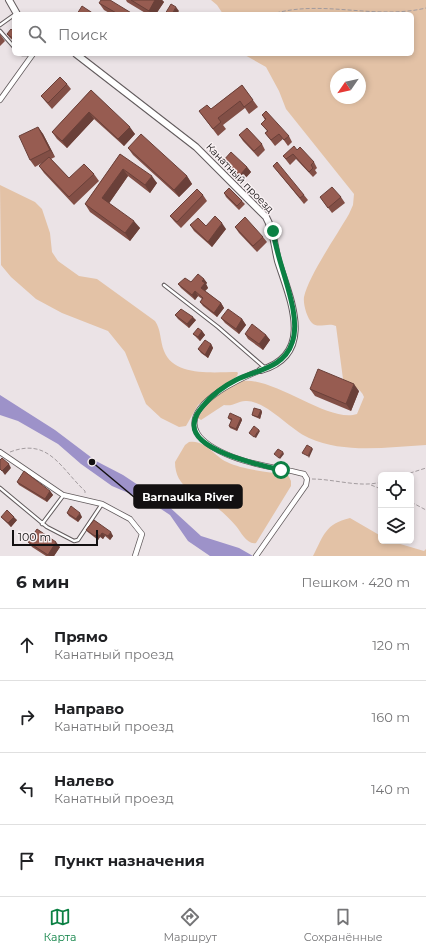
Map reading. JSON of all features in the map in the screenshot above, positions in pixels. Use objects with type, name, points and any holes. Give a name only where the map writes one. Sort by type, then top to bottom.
[{"type":"street","points":[[9,0],[15,12]]},
{"type":"street","points":[[0,100],[32,56]]},
{"type":"street","name":"Канатный проезд","points":[[79,56],[196,147],[266,217],[273,231],[275,246],[290,298],[296,326],[295,336],[286,355],[277,363],[236,380],[213,396],[198,412],[194,420],[194,428],[197,436],[202,440],[232,457],[281,470],[304,474],[307,479]]},
{"type":"street","points":[[2,453],[63,495],[86,499],[102,504],[130,519],[142,534],[135,556]]},
{"type":"street","points":[[257,555],[306,485],[307,479]]},
{"type":"lane","points":[[0,24],[12,16]]},
{"type":"lane","points":[[0,31],[12,45]]},
{"type":"lane","points":[[164,284],[218,327],[263,369]]},
{"type":"lane","points":[[0,488],[42,524],[68,539],[76,541],[102,504]]},
{"type":"lane","points":[[42,524],[63,495]]},
{"type":"path","points":[[280,12],[295,8],[352,9],[378,12]]},
{"type":"path","points":[[395,12],[426,8]]},
{"type":"path","points":[[2,453],[19,448],[35,448],[46,451],[55,458],[71,478],[85,491],[86,499]]},
{"type":"path","points":[[413,472],[426,468]]},
{"type":"path","points":[[307,479],[334,480],[370,485],[378,488]]},
{"type":"path","points":[[370,485],[378,483]]},
{"type":"path","points":[[414,504],[426,510]]},
{"type":"shaded area","points":[[211,0],[426,0],[426,445],[352,448],[323,443],[301,434],[263,406],[247,401],[224,405],[201,420],[198,418],[206,406],[223,391],[242,381],[255,381],[269,385],[317,407],[332,412],[346,415],[357,414],[364,397],[358,389],[343,379],[336,326],[314,325],[310,321],[307,314],[304,300],[311,278],[349,214],[353,205],[354,194],[286,109],[279,91],[266,67],[247,56],[414,56],[414,12],[222,12]]},
{"type":"shaded area","points":[[0,185],[35,202],[42,209],[50,233],[52,252],[58,261],[79,276],[97,279],[155,321],[164,351],[169,359],[176,365],[195,371],[238,373],[237,376],[198,405],[186,426],[179,427],[161,418],[146,404],[125,352],[108,331],[62,313],[36,299],[11,277],[1,265]]},
{"type":"shaded area","points":[[0,395],[55,430],[96,461],[123,475],[165,503],[201,536],[239,548],[253,556],[210,556],[188,541],[170,515],[152,503],[112,486],[81,464],[58,444],[18,421],[0,415]]},
{"type":"shaded area","points":[[189,442],[205,445],[222,459],[233,465],[288,475],[291,481],[291,486],[256,543],[247,540],[224,514],[188,489],[179,478],[176,471],[175,462],[185,445]]},
{"type":"shaded area","points":[[350,518],[378,534],[378,544],[400,544],[424,551],[426,549],[426,556],[313,556],[326,531],[342,520]]},
{"type":"building","points":[[101,0],[110,0],[130,12],[115,12],[99,3]]},
{"type":"building","points":[[131,0],[155,0],[149,11]]},
{"type":"building","points":[[171,4],[176,7],[173,12],[166,12]]},
{"type":"building","points":[[82,6],[91,12],[78,12]]},
{"type":"building","points":[[11,29],[12,30],[12,38],[7,34]]},
{"type":"building","points":[[60,77],[67,84],[48,103],[41,96]]},
{"type":"building","points":[[242,85],[253,100],[244,107],[240,101],[218,118],[221,122],[213,129],[199,111],[207,105],[211,109]]},
{"type":"building","points":[[91,90],[130,127],[118,139],[89,112],[62,141],[52,132]]},
{"type":"building","points":[[266,111],[289,136],[284,140],[279,134],[271,140],[265,133],[268,131],[261,124],[266,119],[262,115]]},
{"type":"building","points":[[38,127],[50,150],[30,160],[19,136]]},
{"type":"building","points":[[247,128],[262,144],[254,151],[239,135]]},
{"type":"building","points":[[141,134],[187,176],[174,190],[128,148]]},
{"type":"building","points":[[294,146],[297,150],[300,147],[314,162],[311,165],[313,168],[309,172],[293,154],[286,159],[283,156]]},
{"type":"building","points":[[231,152],[247,167],[240,175],[223,161]]},
{"type":"building","points":[[120,154],[152,176],[145,185],[123,169],[102,198],[134,221],[125,233],[85,204]]},
{"type":"building","points":[[49,157],[69,178],[84,164],[94,174],[69,197],[39,166]]},
{"type":"building","points":[[277,162],[304,195],[300,198],[273,166]]},
{"type":"building","points":[[332,187],[341,197],[328,208],[320,197]]},
{"type":"building","points":[[229,188],[242,201],[237,206],[224,193]]},
{"type":"building","points":[[197,189],[203,195],[177,222],[170,216]]},
{"type":"building","points":[[215,216],[222,223],[208,242],[190,225],[198,218],[206,226]]},
{"type":"building","points":[[245,217],[263,237],[253,246],[235,227]]},
{"type":"building","points":[[198,274],[204,279],[202,281],[205,283],[201,288],[221,303],[214,313],[200,302],[203,298],[195,291],[192,295],[178,284],[185,278],[191,282]]},
{"type":"building","points":[[181,309],[193,317],[187,324],[175,315]]},
{"type":"building","points":[[228,309],[242,319],[236,329],[221,318]]},
{"type":"building","points":[[252,324],[266,335],[259,344],[245,334]]},
{"type":"building","points":[[198,328],[202,331],[198,337],[193,334]]},
{"type":"building","points":[[205,340],[211,344],[205,355],[198,349]]},
{"type":"building","points":[[318,369],[354,384],[346,404],[310,389]]},
{"type":"building","points":[[254,408],[261,410],[258,417],[252,415]]},
{"type":"building","points":[[230,413],[241,418],[236,429],[229,426],[232,419],[228,418]]},
{"type":"building","points":[[254,426],[259,430],[254,437],[249,433]]},
{"type":"building","points":[[307,445],[312,448],[308,456],[302,453]]},
{"type":"building","points":[[278,449],[283,452],[279,458],[274,454]]},
{"type":"building","points":[[2,458],[9,464],[2,471],[0,469],[0,460]]},
{"type":"building","points":[[24,471],[50,491],[45,499],[17,482]]},
{"type":"building","points":[[71,506],[80,513],[76,519],[67,513]]},
{"type":"building","points":[[7,510],[14,517],[8,523],[1,517]]},
{"type":"building","points":[[94,520],[111,532],[108,536],[102,533],[100,536],[97,534],[95,536],[86,530]]},
{"type":"building","points":[[37,529],[56,542],[48,555],[28,542]]},
{"type":"place","name":"Barnaulka River","points":[[92,462]]},
{"type":"route","points":[[273,231],[278,259],[294,313],[296,326],[292,346],[286,355],[277,363],[236,380],[213,396],[198,412],[194,420],[194,428],[197,436],[202,440],[232,457],[253,464],[281,470]]}]
